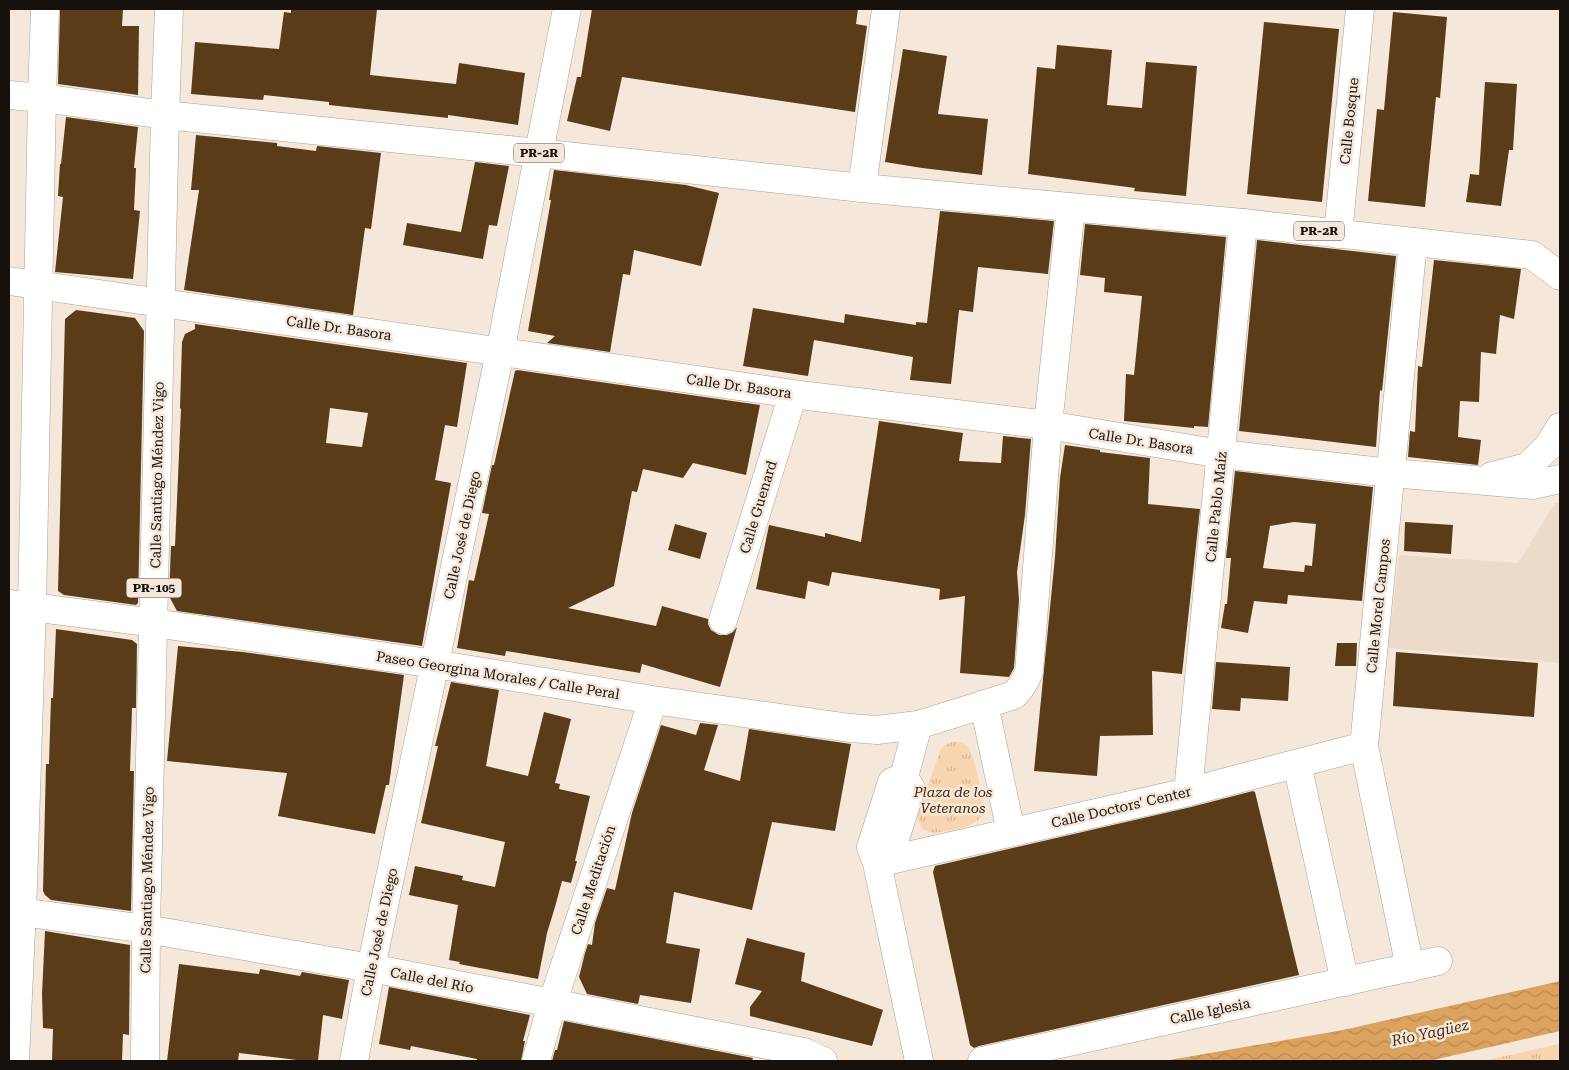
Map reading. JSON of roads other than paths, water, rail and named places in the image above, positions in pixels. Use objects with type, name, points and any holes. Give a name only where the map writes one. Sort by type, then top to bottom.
[{"type":"street","points":[[15,1061],[13,906],[20,606],[38,284],[45,9]]},
{"type":"street","name":"Calle Santiago Méndez Vigo","points":[[145,1061],[146,929],[160,302],[169,9]]},
{"type":"street","name":"Calle José de Diego","points":[[354,1061],[371,968],[500,352],[567,9]]},
{"type":"street","points":[[862,188],[886,9]]},
{"type":"street","name":"Calle Bosque","points":[[1338,234],[1360,9]]},
{"type":"street","name":"PR-2R","points":[[9,96],[42,98],[165,115],[862,188],[1243,223],[1532,255],[1559,277]]},
{"type":"street","name":"Paseo Georgina Morales / Calle Peral","points":[[20,606],[154,623],[436,664],[653,700],[859,729],[877,730],[918,725],[1014,695],[1022,688],[1029,672],[1048,425],[1071,207]]},
{"type":"street","name":"Calle Pablo Maíz","points":[[1188,792],[1243,223]]},
{"type":"street","name":"Calle Morel Campos","points":[[1410,968],[1364,746],[1413,242]]},
{"type":"street","name":"Calle Dr. Basora","points":[[9,280],[793,394],[1048,425],[1221,454],[1471,481],[1533,485],[1560,479]]},
{"type":"street","name":"Calle Guenard","points":[[723,620],[793,394]]},
{"type":"street","points":[[1471,481],[1527,467],[1549,446],[1560,427]]},
{"type":"street","points":[[9,621],[14,622],[21,633],[20,654],[16,654],[9,858]]},
{"type":"street","name":"Calle Meditación","points":[[536,1061],[552,1004],[653,700]]},
{"type":"street","points":[[984,704],[1011,832]]},
{"type":"street","points":[[918,725],[904,777],[911,788],[883,861],[919,1061]]},
{"type":"street","name":"Calle Doctors' Center","points":[[883,861],[1188,792],[1364,746]]},
{"type":"street","points":[[1297,764],[1345,982]]},
{"type":"street","points":[[9,879],[12,879],[13,906]]},
{"type":"street","name":"Calle del Río","points":[[13,906],[371,968],[804,1052],[822,1061]]},
{"type":"street","name":"Calle Iglesia","points":[[982,1061],[1438,961]]},
{"type":"water","name":"Río Yagüez","points":[[1560,981],[1560,1031],[1429,1061],[1164,1061],[1343,1030]]},
{"type":"park label","name":"Plaza de los Veteranos","points":[[953,800]]}]
